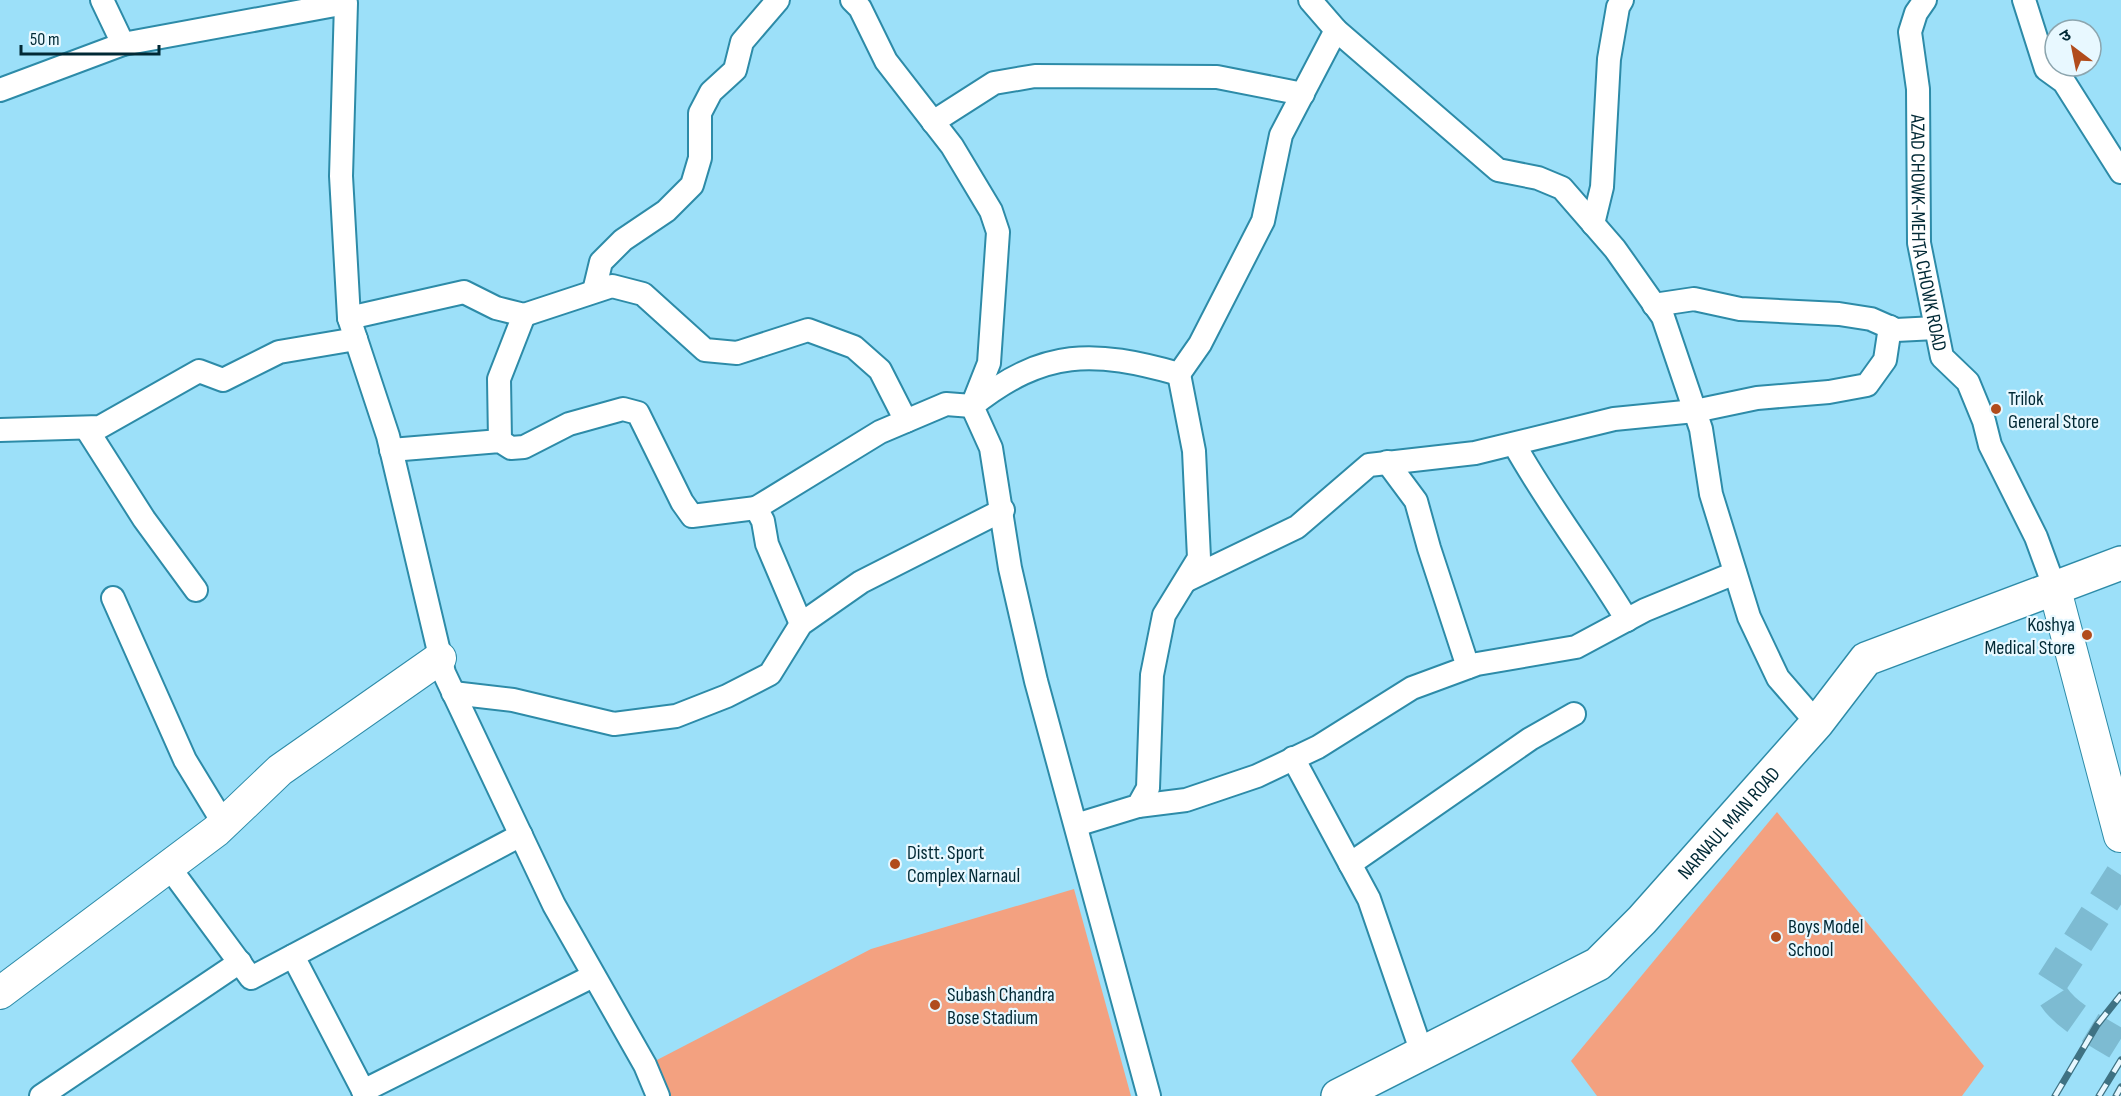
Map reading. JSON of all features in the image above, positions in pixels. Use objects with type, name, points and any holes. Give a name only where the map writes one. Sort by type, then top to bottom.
[{"type":"main road","name":"NARNAUL MAIN ROAD","points":[[1338,1096],[1598,964],[1642,920],[1817,723],[1866,659],[2054,586],[2121,563]]},
{"type":"street","points":[[102,0],[123,44]]},
{"type":"street","points":[[594,291],[602,262],[623,240],[666,211],[692,185],[700,158],[700,113],[711,93],[735,70],[742,42],[778,0]]},
{"type":"street","points":[[852,0],[860,8],[886,61],[952,146],[991,211],[998,232],[988,363],[972,406],[991,448],[1003,510],[1010,568],[1034,670],[1149,1096]]},
{"type":"street","points":[[1310,0],[1336,30],[1498,170],[1538,178],[1562,188],[1615,249],[1663,317],[1701,429],[1711,494],[1749,617],[1778,678],[1817,723]]},
{"type":"street","points":[[1593,224],[1602,187],[1609,59],[1618,7],[1622,0]]},
{"type":"street","name":"AZAD CHOWK-MEHTA CHOWK ROAD","points":[[1925,0],[1916,13],[1910,32],[1918,88],[1919,243],[1942,357],[1968,382],[1990,445],[2036,537],[2054,586]]},
{"type":"street","points":[[2024,0],[2046,69],[2064,82],[2121,172]]},
{"type":"street","points":[[0,90],[123,44],[350,1],[341,176],[353,328],[392,450],[440,658],[453,693],[554,905],[645,1065],[658,1096]]},
{"type":"street","points":[[1138,806],[1148,788],[1152,675],[1164,615],[1199,558],[1194,451],[1179,374],[1200,344],[1263,221],[1281,135],[1336,30]]},
{"type":"street","points":[[933,122],[994,83],[1035,76],[1217,76],[1303,94]]},
{"type":"street","points":[[0,430],[100,427],[199,371],[222,380],[279,352],[464,292],[496,308],[524,315],[612,286],[643,294],[705,350],[737,353],[808,330],[854,347],[880,370],[906,421]]},
{"type":"street","points":[[1654,305],[1694,299],[1740,309],[1839,314],[1871,319],[1896,330],[1936,328]]},
{"type":"street","points":[[500,441],[499,379],[524,315]]},
{"type":"street","points":[[1187,580],[1297,526],[1369,465],[1475,453],[1614,419],[1695,411],[1757,399],[1829,392],[1867,385],[1885,360],[1890,327]]},
{"type":"street","points":[[392,450],[500,441],[511,448],[524,447],[569,424],[623,409],[638,413],[682,502],[692,516],[756,508],[880,432],[946,404],[972,406],[1001,384],[1043,364],[1083,356],[1136,362],[1179,374]]},
{"type":"street","points":[[86,428],[144,519],[196,590]]},
{"type":"street","points":[[1514,444],[1540,491],[1595,568],[1627,620]]},
{"type":"street","points":[[1387,462],[1416,501],[1468,667]]},
{"type":"street","points":[[756,508],[763,521],[767,544],[801,624]]},
{"type":"street","points":[[453,693],[513,700],[614,724],[676,716],[727,696],[770,674],[801,624],[861,582],[1003,510]]},
{"type":"street","points":[[1076,825],[1138,806],[1186,800],[1257,777],[1318,747],[1412,688],[1468,667],[1576,647],[1627,620],[1736,573]]},
{"type":"street","points":[[2054,586],[2116,799],[2120,836]]},
{"type":"street","points":[[113,598],[185,760],[224,824]]},
{"type":"street","points":[[0,993],[224,824],[280,770],[440,658]]},
{"type":"street","points":[[1350,864],[1530,739],[1574,714]]},
{"type":"street","points":[[1293,758],[1369,899],[1422,1053]]},
{"type":"street","points":[[169,867],[251,978],[521,835]]},
{"type":"street","points":[[293,956],[364,1093],[593,976]]},
{"type":"street","points":[[40,1096],[240,962]]},
{"type":"shaded area","name":"Boys Model School","points":[[1777,812],[1984,1066],[1962,1096],[1597,1096],[1571,1061]]},
{"type":"shaded area","name":"Subash Chandra Bose Stadium","points":[[1074,889],[1131,1096],[671,1096],[655,1061],[871,949]]},
{"type":"tunnel","points":[[2121,875],[2049,987],[2054,997],[2070,1014],[2121,1046]]},
{"type":"railway","points":[[2055,1096],[2097,1025],[2121,995]]},
{"type":"railway","points":[[2099,1096],[2121,1060]]},
{"type":"railway","points":[[2116,1096],[2121,1087]]},
{"type":"place","name":"Trilok General Store","points":[[1996,409]]},
{"type":"place","name":"Koshya Medical Store","points":[[2087,635]]},
{"type":"place","name":"Distt. Sport Complex Narnaul","points":[[895,864]]},
{"type":"place","name":"Boys Model School","points":[[1776,937]]},
{"type":"place","name":"Subash Chandra Bose Stadium","points":[[935,1005]]}]
